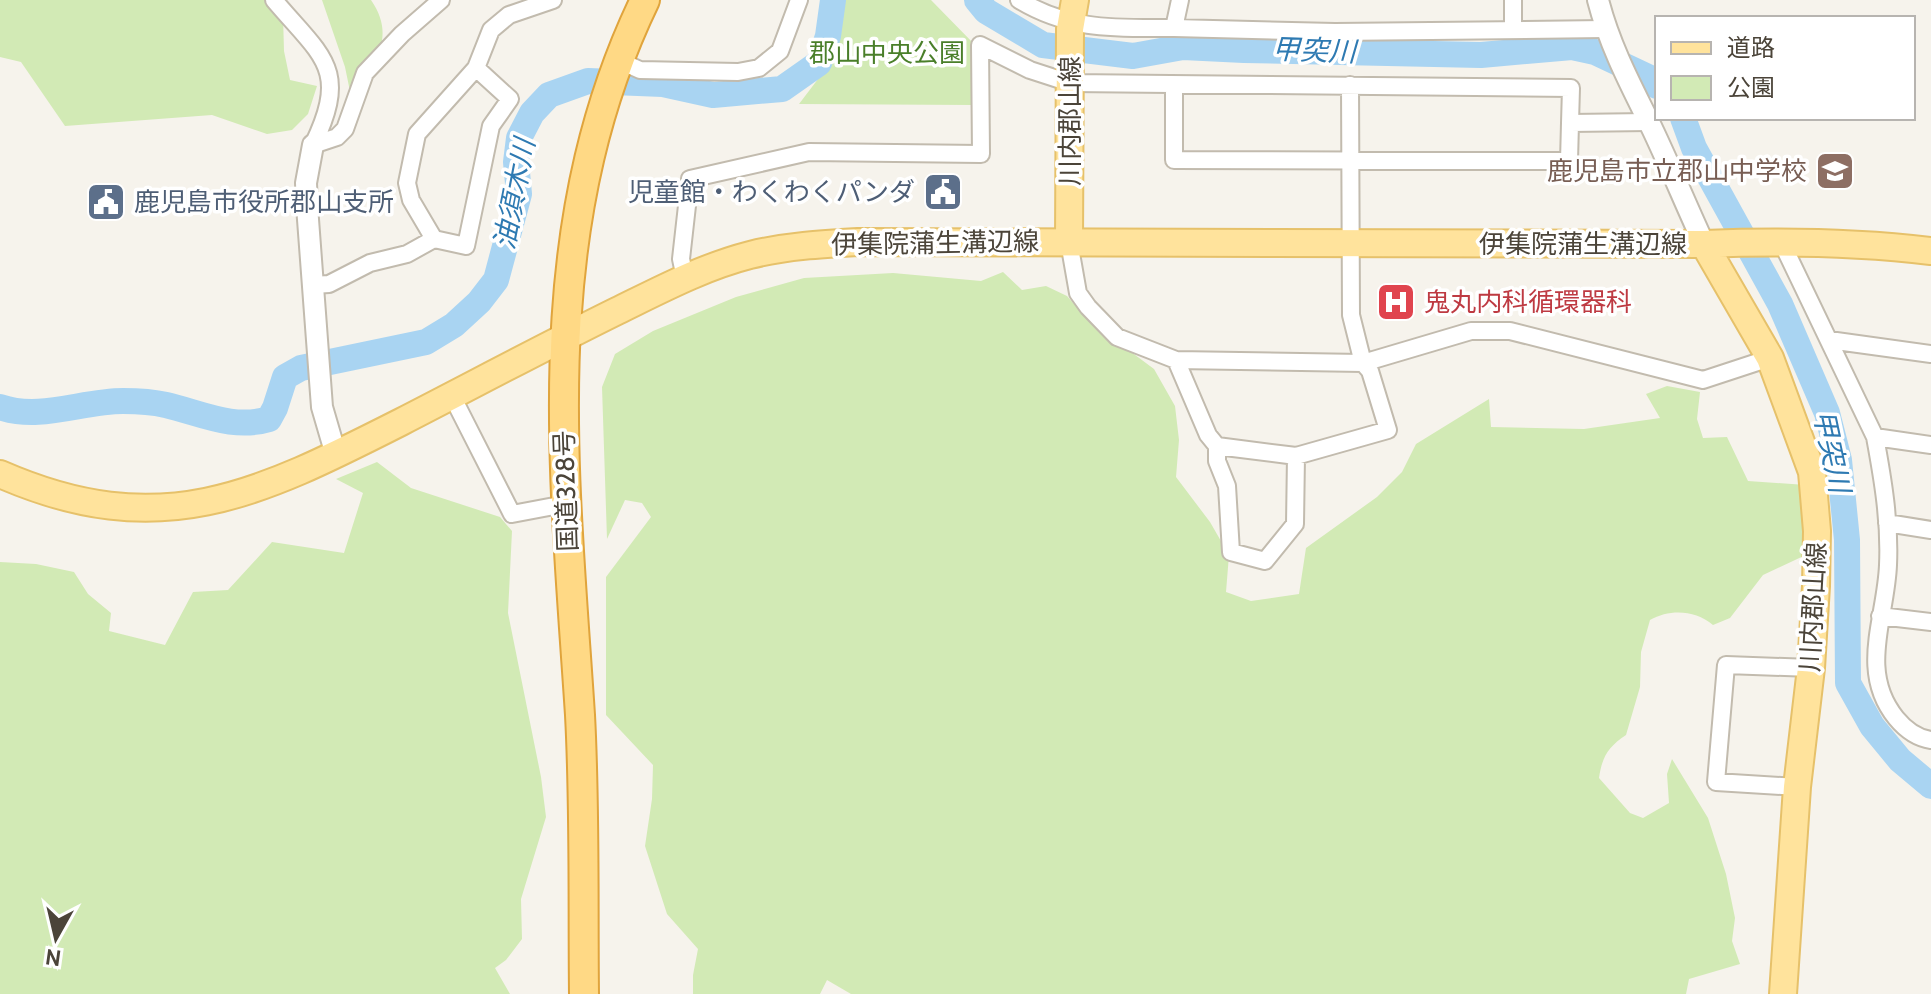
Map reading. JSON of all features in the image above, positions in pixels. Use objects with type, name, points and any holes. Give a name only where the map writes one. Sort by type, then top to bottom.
[{"type":"highway","name":"国道328号","points":[[584,994],[580,719],[565,504],[564,338],[581,191],[601,114],[645,0]]},
{"type":"main road","name":"川内郡山線","points":[[1069,242],[1072,17]]},
{"type":"main road","name":"伊集院蒲生溝辺線","points":[[0,474],[42,491],[123,507],[169,508],[237,496],[336,455],[685,278],[748,256],[805,245],[858,242],[1704,244],[1778,241],[1842,242],[1931,251]]},
{"type":"main road","name":"川内郡山線","points":[[1704,244],[1770,358],[1812,472],[1817,531],[1811,668],[1797,787],[1783,994]]},
{"type":"street","points":[[274,0],[321,54],[331,78],[329,107],[313,145],[306,183],[321,386],[325,421],[336,455]]},
{"type":"street","points":[[313,145],[337,137],[345,129],[365,73],[402,34],[441,0]]},
{"type":"street","points":[[434,239],[411,200],[407,183],[417,134],[476,68],[491,30],[509,15],[553,0]]},
{"type":"street","points":[[618,64],[640,70],[738,72],[759,68],[780,51],[799,0]]},
{"type":"street","points":[[1019,0],[1035,10],[1114,28],[1335,32],[1605,29]]},
{"type":"street","points":[[1174,28],[1180,0]]},
{"type":"street","points":[[1513,0],[1513,29]]},
{"type":"street","points":[[1598,0],[1605,29],[1622,70],[1704,244]]},
{"type":"street","points":[[685,278],[681,259],[690,179],[809,152],[981,154],[980,45],[1030,70],[1070,79],[1174,86],[1571,88],[1569,161],[1174,160],[1174,86]]},
{"type":"street","points":[[313,285],[329,284],[370,263],[407,254],[434,239],[466,246],[491,126],[510,99],[476,68]]},
{"type":"street","points":[[1217,446],[1296,456],[1388,430],[1370,371],[1363,363],[1351,315],[1350,85]]},
{"type":"street","points":[[1570,123],[1649,122]]},
{"type":"street","points":[[1778,241],[1875,437],[1885,490],[1888,568],[1880,616],[1876,672],[1883,702],[1900,723],[1928,742]]},
{"type":"street","points":[[1069,242],[1078,293],[1088,307],[1117,337],[1176,360],[1363,363],[1471,331],[1510,331],[1703,380],[1770,358]]},
{"type":"street","points":[[1829,340],[1931,354]]},
{"type":"street","points":[[1176,360],[1208,435],[1217,446],[1217,461],[1227,486],[1231,552],[1265,561],[1295,524],[1296,456]]},
{"type":"street","points":[[452,396],[512,514],[565,504]]},
{"type":"street","points":[[1875,437],[1931,445]]},
{"type":"street","points":[[1887,523],[1931,530]]},
{"type":"street","points":[[1880,616],[1931,622]]},
{"type":"street","points":[[1797,787],[1716,782],[1726,665],[1811,668]]},
{"type":"green space","points":[[0,0],[271,0],[283,15],[284,51],[290,80],[317,86],[308,114],[292,130],[267,134],[212,115],[65,126],[21,62],[0,57]]},
{"type":"green space","points":[[322,0],[371,0],[379,14],[382,40],[379,52],[352,101],[345,67]]},
{"type":"green space","name":"郡山中央公園","points":[[843,0],[931,0],[976,46],[973,105],[799,104],[831,62]]},
{"type":"green space","points":[[1003,272],[1022,290],[1046,286],[1067,296],[1088,320],[1154,369],[1175,406],[1179,440],[1176,477],[1210,522],[1229,555],[1226,592],[1251,601],[1299,594],[1306,548],[1377,497],[1402,472],[1416,444],[1489,399],[1491,427],[1584,429],[1660,418],[1646,394],[1667,386],[1700,392],[1697,419],[1703,438],[1727,437],[1748,481],[1806,485],[1810,553],[1763,575],[1730,618],[1713,625],[1698,616],[1682,613],[1650,620],[1641,652],[1640,687],[1626,735],[1607,753],[1599,778],[1630,813],[1643,818],[1669,803],[1667,774],[1672,759],[1708,818],[1726,874],[1735,918],[1732,941],[1740,964],[1689,979],[1686,994],[851,994],[827,980],[820,994],[693,994],[698,949],[667,914],[645,846],[653,765],[606,715],[606,577],[651,517],[642,503],[625,500],[607,539],[602,387],[615,354],[653,331],[736,297],[804,278],[893,273],[981,281]]},
{"type":"green space","points":[[377,462],[411,488],[500,517],[512,531],[508,613],[541,777],[546,817],[521,899],[522,939],[506,960],[495,968],[510,994],[0,994],[0,562],[36,564],[74,572],[88,594],[111,613],[109,631],[165,645],[193,592],[228,590],[272,542],[344,553],[363,493],[336,479]]},
{"type":"waterway","name":"油須木川","points":[[0,407],[30,412],[134,401],[166,405],[230,422],[269,419],[285,377],[301,368],[426,342],[454,325],[479,302],[496,280],[519,194],[516,162],[519,138],[532,113],[549,95],[588,81],[663,84],[713,95],[782,89],[819,63],[828,36],[833,0]]},
{"type":"waterway","name":"甲突川","points":[[977,0],[986,11],[1043,45],[1133,56],[1183,47],[1481,55],[1572,47],[1595,52],[1648,77],[1655,84]]},
{"type":"waterway","name":"甲突川","points":[[1684,120],[1694,148],[1780,304],[1827,413],[1839,460],[1847,540],[1848,683],[1872,726],[1900,760],[1931,786]]},
{"type":"place","name":"鹿児島市立郡山中学校","points":[[1835,171]]},
{"type":"place","name":"児童館・わくわくパンダ","points":[[943,192]]},
{"type":"place","name":"鹿児島市役所郡山支所","points":[[106,202]]},
{"type":"place","name":"鬼丸内科循環器科","points":[[1396,302]]}]
